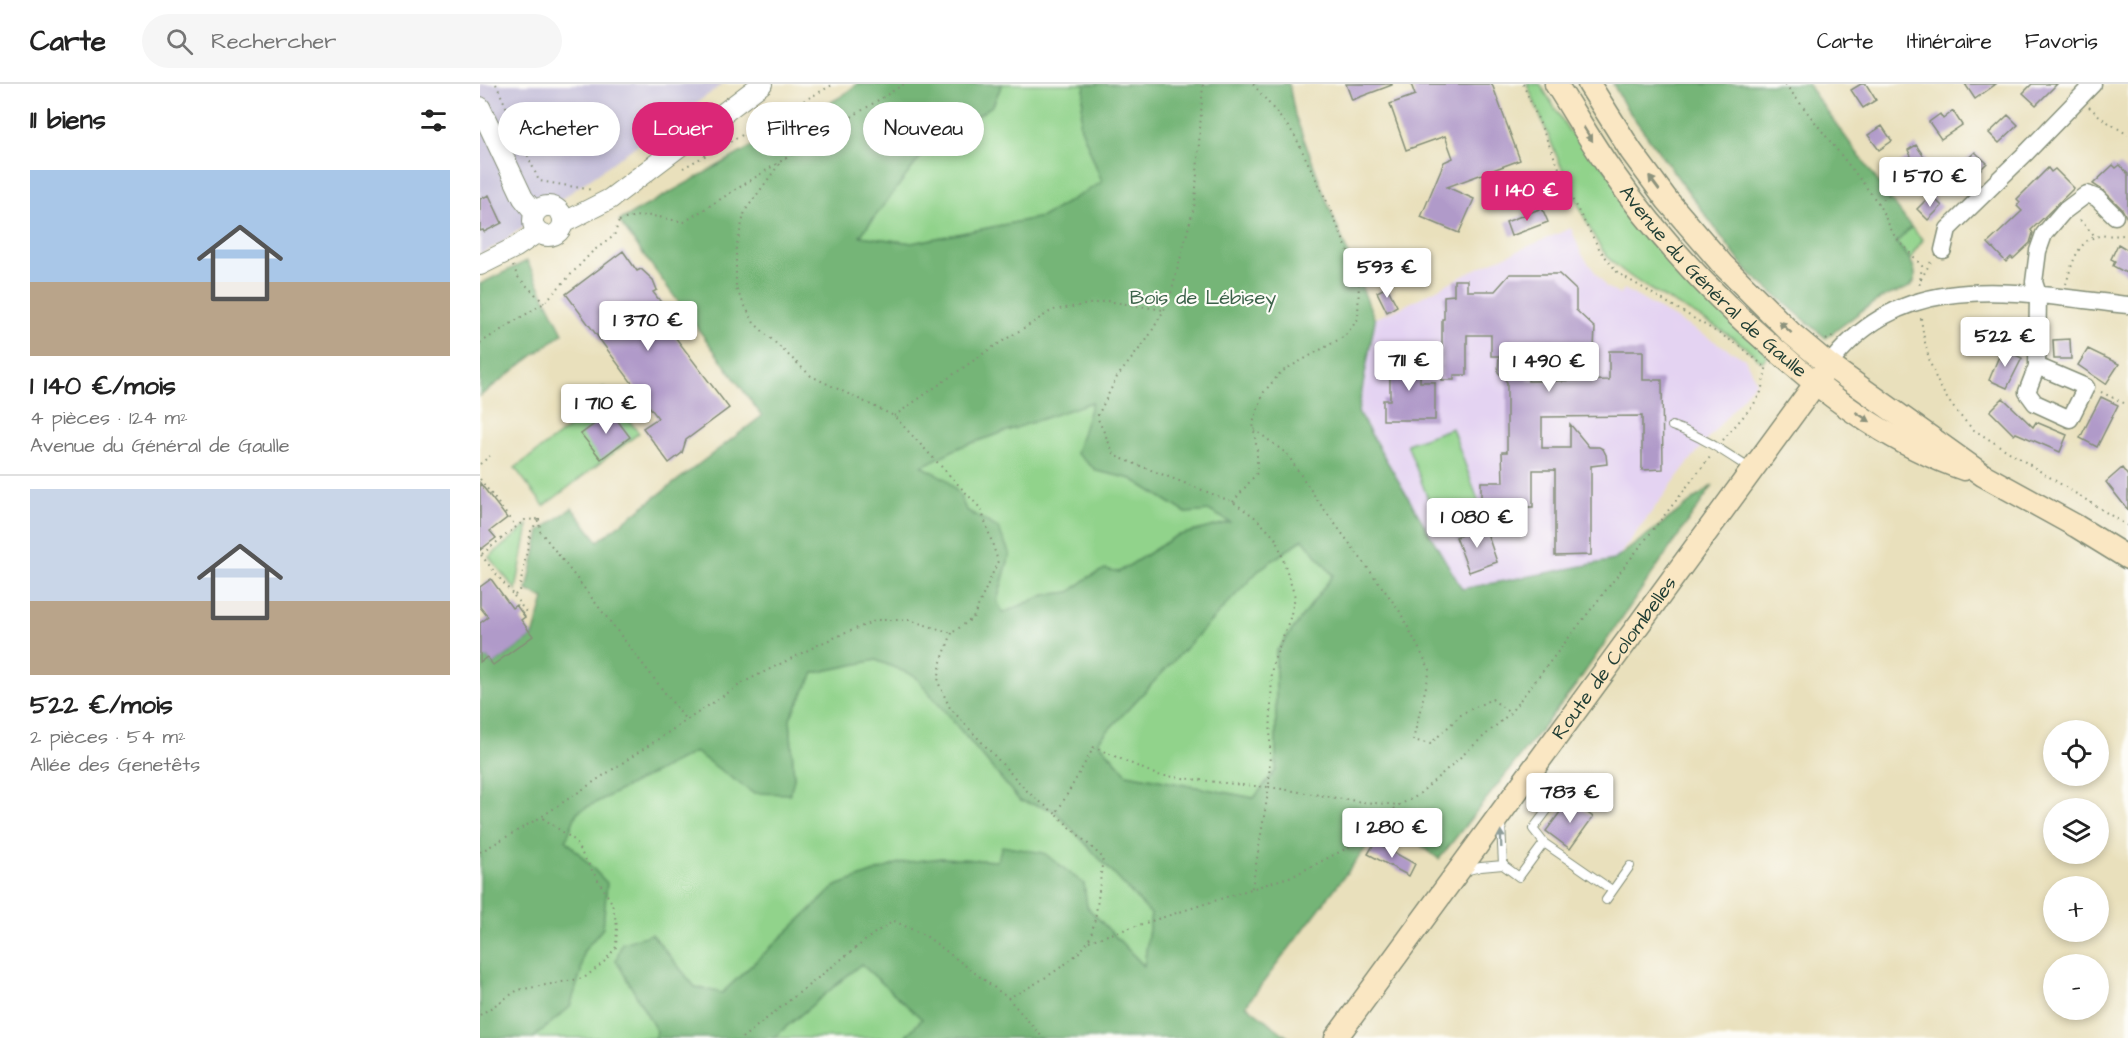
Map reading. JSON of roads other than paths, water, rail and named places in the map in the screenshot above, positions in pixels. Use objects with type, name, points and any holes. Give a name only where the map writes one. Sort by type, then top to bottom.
[{"type":"main road","name":"Avenue du Général de Gaulle","points":[[1556,84],[1610,169],[1651,223],[1696,275],[1742,322],[1815,384],[1843,404],[1914,449],[1938,460],[1983,475]]},
{"type":"main road","name":"Avenue du Général de Gaulle","points":[[1589,84],[1652,181],[1698,237],[1756,299],[1792,334],[1830,365],[1983,475]]},
{"type":"main road","name":"Route de Colombelles","points":[[1336,1038],[1830,365]]},
{"type":"main road","points":[[1983,475],[2076,526],[2128,558]]},
{"type":"street","points":[[480,265],[516,248],[537,222],[542,207],[550,206],[557,209],[562,215],[563,224],[610,199],[762,84]]},
{"type":"street","points":[[1943,250],[1948,229],[2085,89]]},
{"type":"street","points":[[480,107],[523,198],[537,222]]},
{"type":"street","points":[[2037,366],[2086,387],[2070,419],[2035,403],[2027,392],[2037,366],[2038,294],[2034,282],[2038,251],[2044,234],[2063,212],[2087,194],[2097,198],[2115,216]]},
{"type":"street","points":[[1830,365],[1839,351],[1857,334],[1882,316],[1909,303],[1959,292],[2038,294],[2128,304]]},
{"type":"lane","points":[[1672,426],[1718,447],[1752,471]]},
{"type":"lane","points":[[1557,797],[1533,829],[1544,843],[1612,890]]},
{"type":"lane","points":[[1501,814],[1503,865]]},
{"type":"lane","points":[[1458,873],[1481,867],[1503,865],[1519,877],[1544,843]]},
{"type":"lane","points":[[1606,900],[1630,866]]},
{"type":"park label","name":"Bois de Lébisey","points":[[1203,298]]}]
